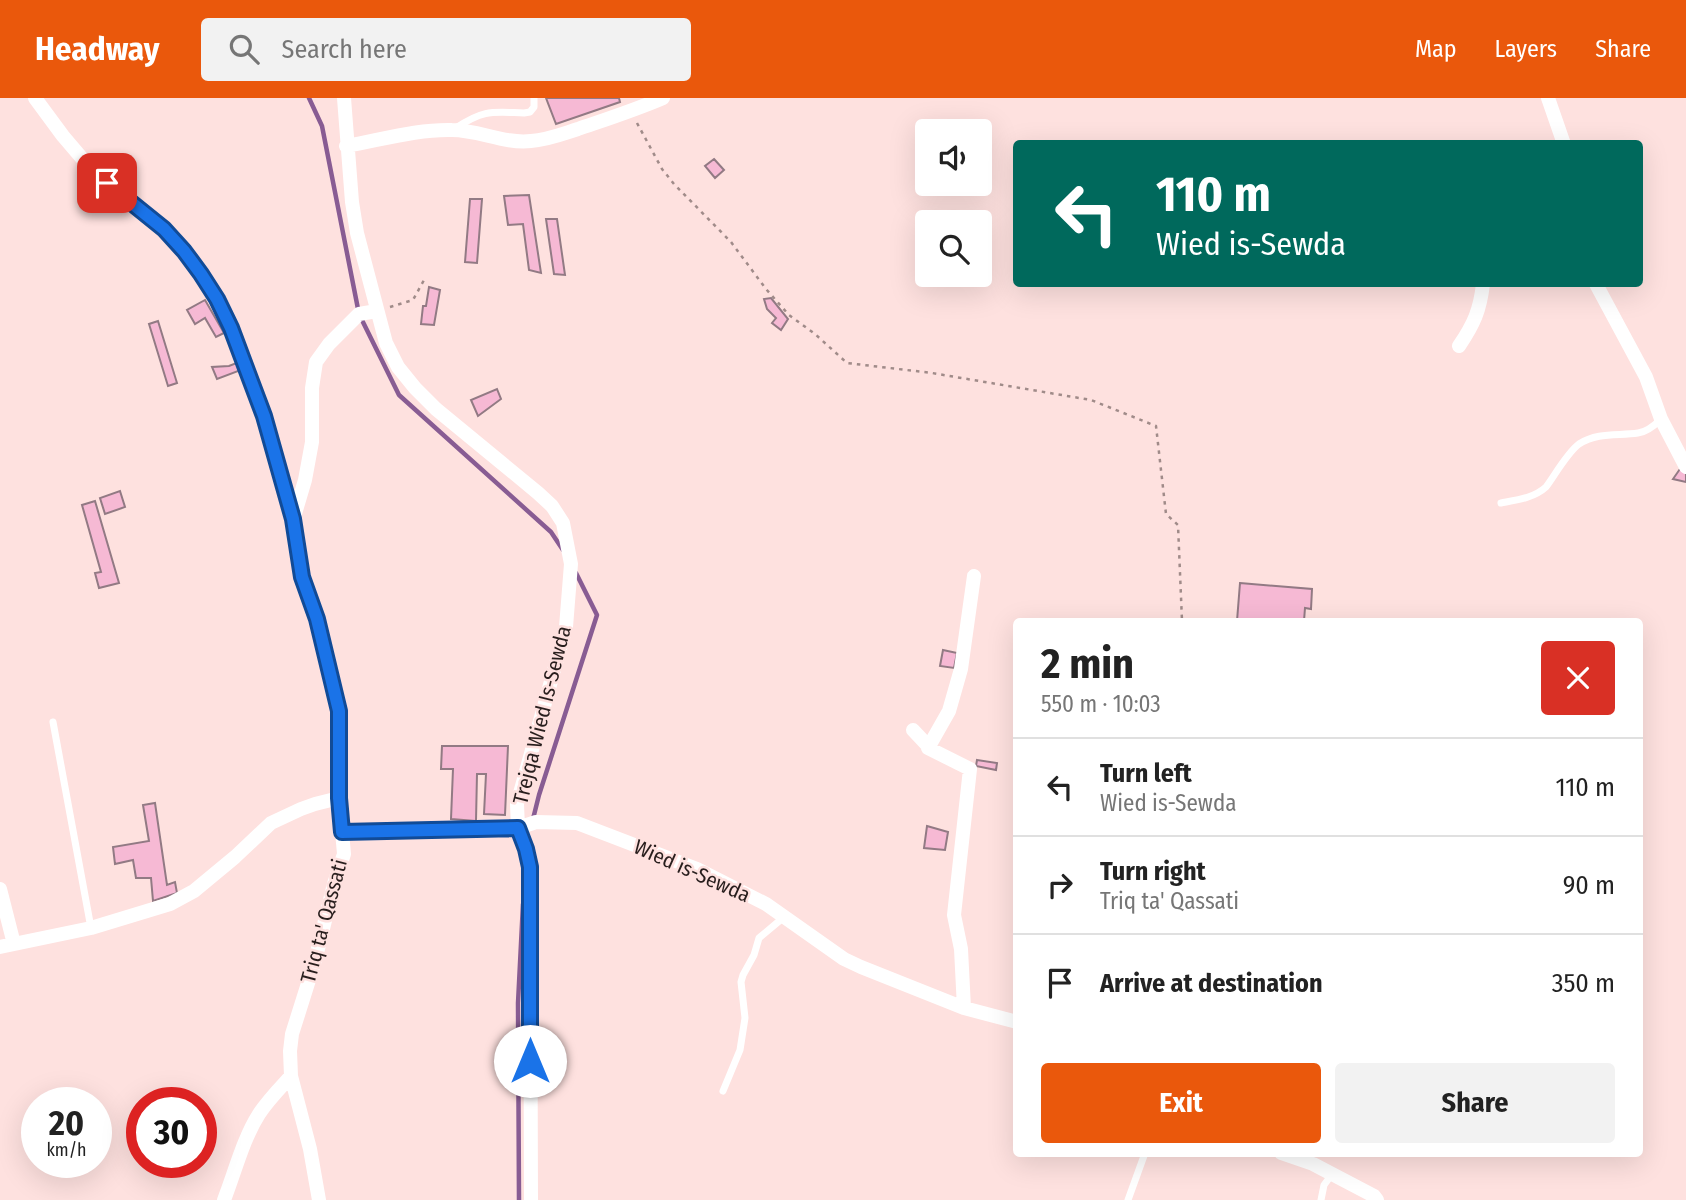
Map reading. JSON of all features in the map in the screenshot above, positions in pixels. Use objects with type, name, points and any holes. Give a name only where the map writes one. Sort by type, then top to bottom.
[{"type":"street","name":"Triq ta' Qassati","points":[[36,98],[86,163],[164,229],[184,251],[217,299],[231,328],[264,416],[293,519],[302,577],[317,619],[339,711],[339,798],[344,854],[292,1034],[291,1076]]},
{"type":"street","name":"Trejqa Wied Is-Sewda","points":[[344,98],[346,146],[357,233],[386,343],[398,367],[436,409],[552,506],[563,523],[571,564],[566,627],[517,804],[518,828],[530,867],[531,1200]]},
{"type":"street","points":[[346,146],[453,130],[529,142],[630,112],[663,98]]},
{"type":"street","points":[[1548,98],[1560,140]]},
{"type":"street","points":[[1460,346],[1477,316],[1482,287]]},
{"type":"street","points":[[1599,287],[1646,377],[1661,419],[1686,467]]},
{"type":"street","points":[[293,519],[312,442],[312,388],[316,362],[329,344],[359,314],[377,311]]},
{"type":"street","points":[[929,747],[949,711],[961,669],[974,576]]},
{"type":"street","points":[[913,730],[928,748],[970,769],[954,915],[961,949],[964,1008]]},
{"type":"street","points":[[0,889],[7,946],[91,928],[170,904],[194,891],[271,823],[308,806],[339,798]]},
{"type":"street","name":"Wied is-Sewda","points":[[342,832],[518,828],[536,822],[577,824],[697,869],[766,904],[844,959],[861,967],[964,1008],[1013,1021]]},
{"type":"street","points":[[224,1200],[249,1132],[270,1099],[291,1076]]},
{"type":"street","points":[[291,1076],[310,1149],[319,1200]]},
{"type":"street","points":[[1293,1157],[1333,1173],[1377,1200]]},
{"type":"lane","points":[[453,130],[488,112],[530,112],[534,107],[534,98]]},
{"type":"lane","points":[[1502,503],[1540,493],[1576,446],[1585,441],[1608,434],[1639,433],[1661,419]]},
{"type":"lane","points":[[53,722],[91,928]]},
{"type":"lane","points":[[723,1091],[740,1050],[745,1018],[741,982],[743,975],[760,938],[784,916]]},
{"type":"lane","points":[[1128,1200],[1144,1157]]},
{"type":"lane","points":[[1321,1200],[1324,1185],[1333,1173]]},
{"type":"path","points":[[630,112],[662,169],[674,184],[731,242],[789,315],[815,334],[846,363],[932,373],[1091,400],[1156,426],[1166,514],[1178,525],[1182,618]]},
{"type":"path","points":[[377,311],[413,300],[424,280]]},
{"type":"building","points":[[546,98],[619,98],[620,102],[556,124]]},
{"type":"building","points":[[714,159],[724,170],[715,178],[705,166]]},
{"type":"building","points":[[529,195],[541,273],[529,270],[523,224],[508,225],[504,196]]},
{"type":"building","points":[[470,199],[482,199],[477,263],[465,262]]},
{"type":"building","points":[[546,219],[557,219],[565,275],[554,274]]},
{"type":"building","points":[[429,287],[440,290],[434,325],[421,324]]},
{"type":"building","points":[[771,298],[788,319],[781,330],[772,323],[776,318],[767,309],[764,299]]},
{"type":"building","points":[[205,300],[224,333],[216,337],[205,318],[195,324],[187,310]]},
{"type":"building","points":[[158,321],[177,383],[168,386],[149,324]]},
{"type":"building","points":[[239,362],[241,370],[217,379],[212,367],[229,366]]},
{"type":"building","points":[[497,389],[501,399],[478,416],[471,400]]},
{"type":"building","points":[[1682,466],[1686,473],[1686,482],[1673,479]]},
{"type":"building","points":[[120,491],[125,507],[105,514],[100,498]]},
{"type":"building","points":[[95,501],[119,583],[99,588],[95,573],[101,572],[82,505]]},
{"type":"building","points":[[1240,583],[1312,589],[1311,609],[1305,608],[1304,618],[1237,618]]},
{"type":"building","points":[[943,650],[957,653],[954,668],[940,666]]},
{"type":"building","points":[[442,746],[508,746],[505,815],[484,814],[486,774],[477,774],[476,821],[451,819],[453,769],[441,769]]},
{"type":"building","points":[[977,760],[997,763],[996,770],[976,766]]},
{"type":"building","points":[[155,803],[167,885],[175,882],[177,893],[153,901],[151,878],[136,878],[133,860],[115,864],[113,847],[149,841],[143,805]]},
{"type":"building","points":[[927,826],[948,832],[945,850],[924,848]]},
{"type":"waterway","points":[[309,98],[322,126],[359,314],[399,395],[551,532],[563,550]]},
{"type":"waterway","points":[[533,819],[597,615],[576,573]]},
{"type":"waterway","points":[[519,1200],[518,1003],[523,904]]},
{"type":"route","points":[[107,183],[164,229],[201,274],[231,328],[264,416],[293,519],[302,577],[317,619],[339,711],[339,798],[342,832],[518,828],[530,867],[530,1061]]}]
